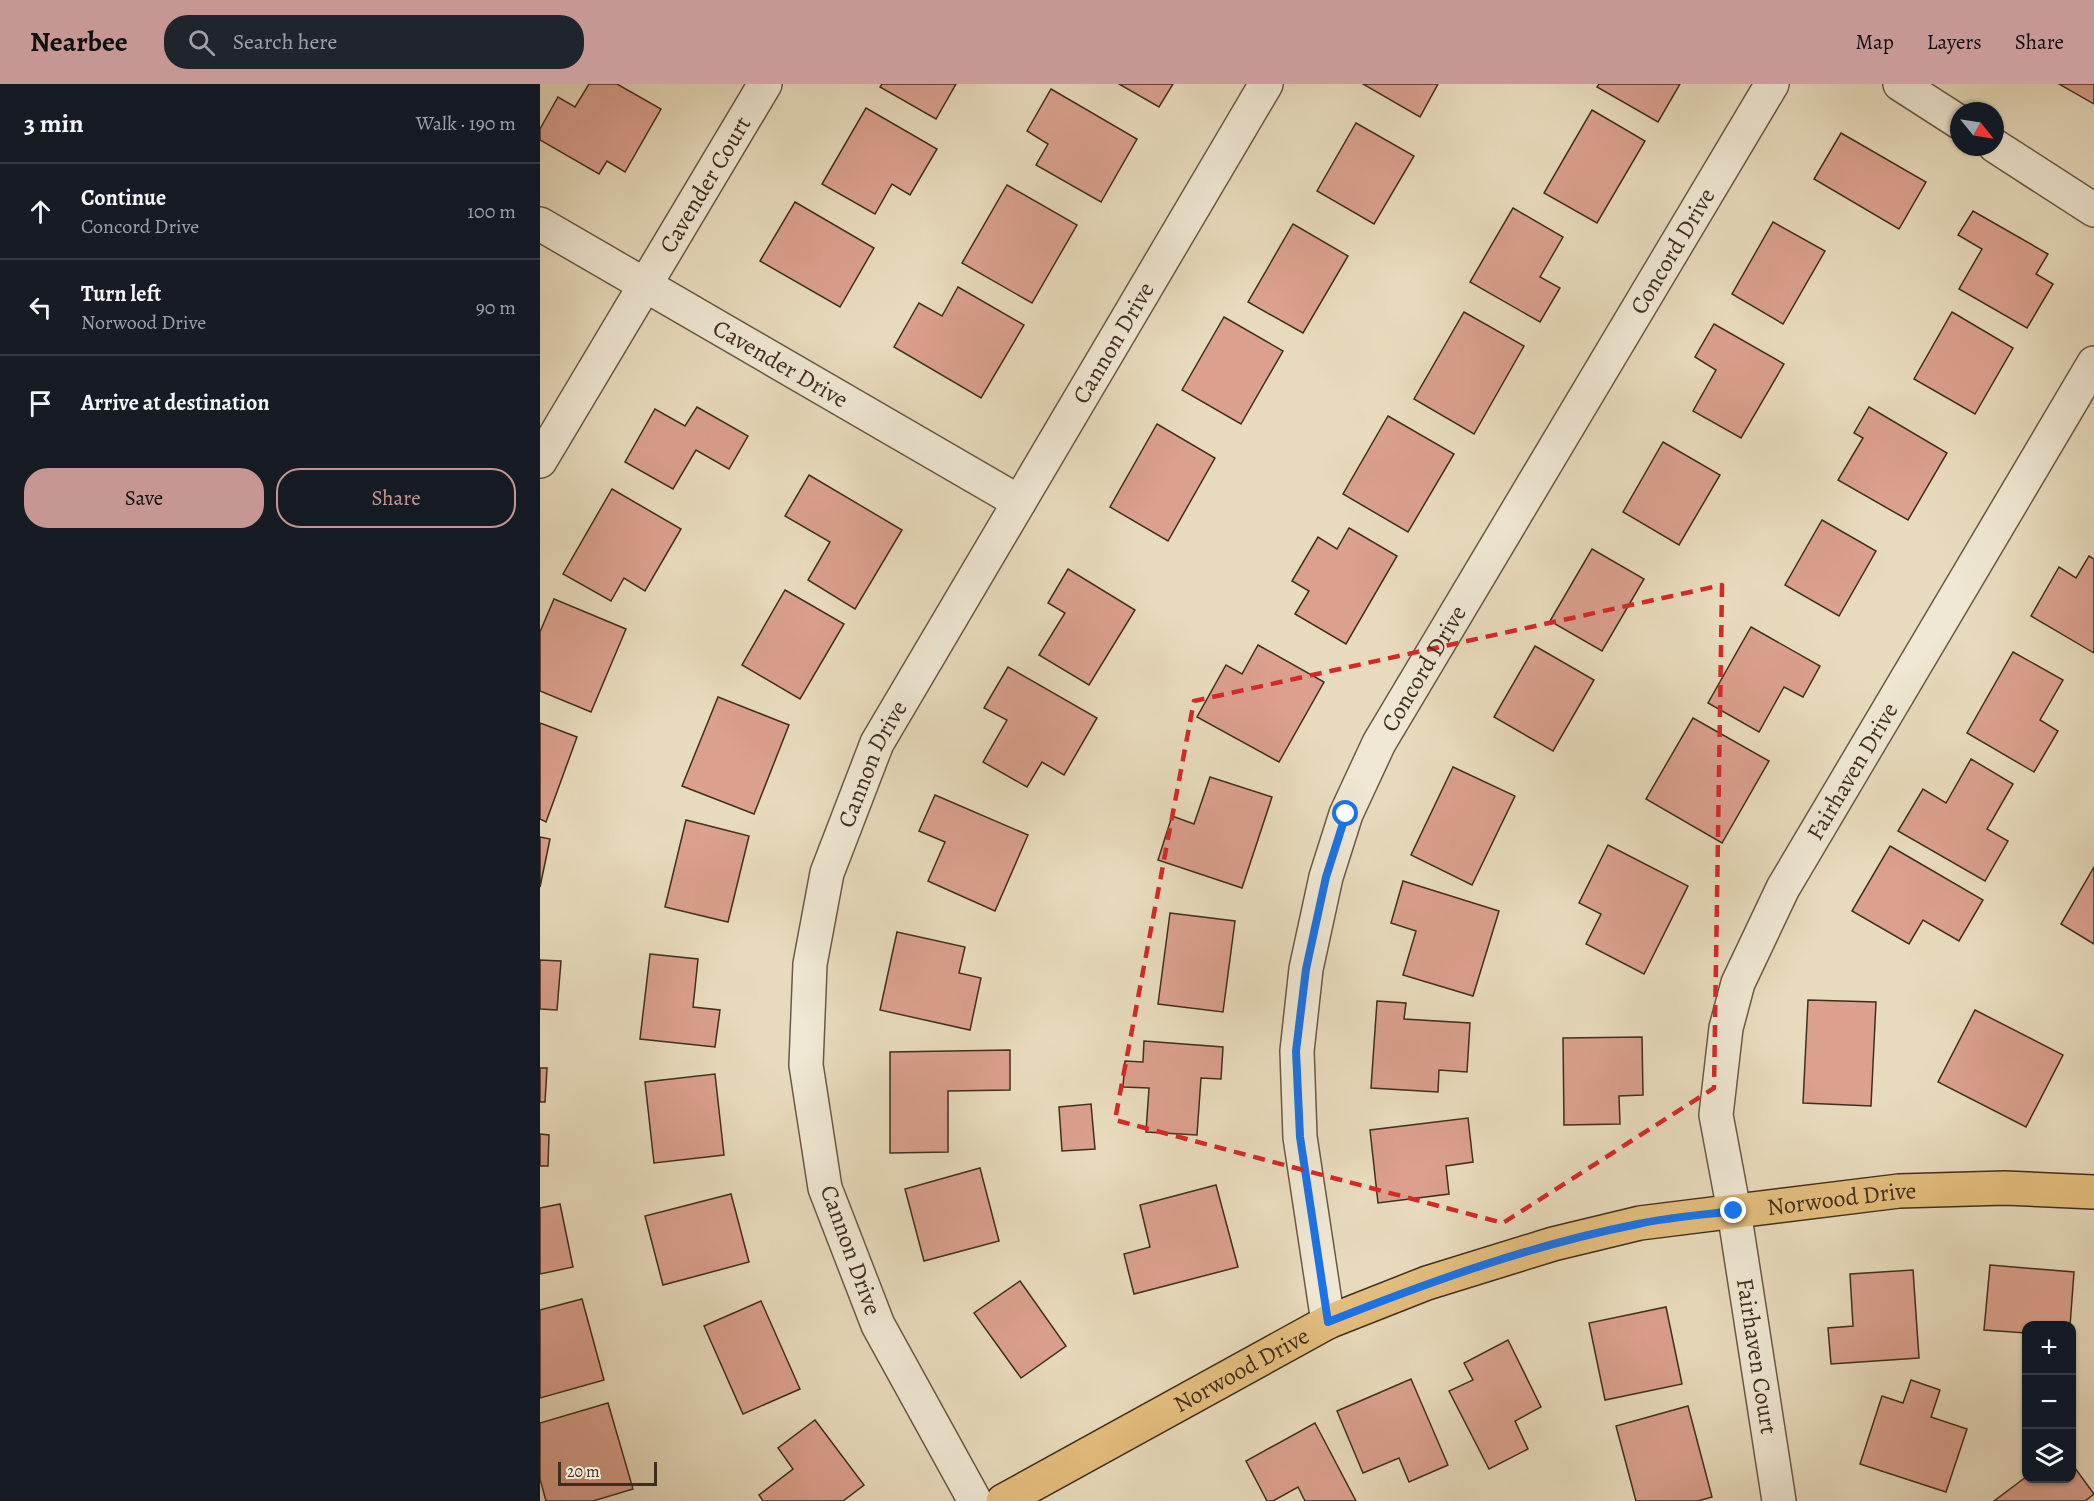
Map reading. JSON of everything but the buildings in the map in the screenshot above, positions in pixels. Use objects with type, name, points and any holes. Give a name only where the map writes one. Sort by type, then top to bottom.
[{"type":"main road","name":"Norwood Drive","points":[[1003,1501],[1328,1322],[1427,1283],[1553,1244],[1640,1223],[1899,1191],[2004,1188],[2094,1192]]},
{"type":"street","name":"Cavender Court","points":[[540,461],[765,84]]},
{"type":"street","name":"Cannon Drive","points":[[975,1501],[878,1325],[825,1188],[806,1065],[810,964],[827,873],[877,743],[1266,84]]},
{"type":"street","name":"Concord Drive","points":[[1328,1322],[1300,1137],[1296,1051],[1306,969],[1326,877],[1346,814],[1379,743],[1772,84]]},
{"type":"street","points":[[1900,84],[1950,116]]},
{"type":"street","points":[[2004,152],[2094,210]]},
{"type":"street","name":"Cavender Drive","points":[[540,224],[1019,502]]},
{"type":"street","name":"Fairhaven Drive","points":[[1734,1211],[1716,1115],[1726,1028],[1738,983],[1783,888],[2094,363]]},
{"type":"street","name":"Fairhaven Court","points":[[1734,1211],[1779,1501]]},
{"type":"highlighted area","points":[[1722,585],[1714,1088],[1503,1223],[1115,1120],[1194,701]]},
{"type":"route","points":[[1346,814],[1326,877],[1306,969],[1296,1051],[1300,1137],[1328,1322],[1427,1283],[1553,1244],[1640,1223],[1734,1211]]}]
